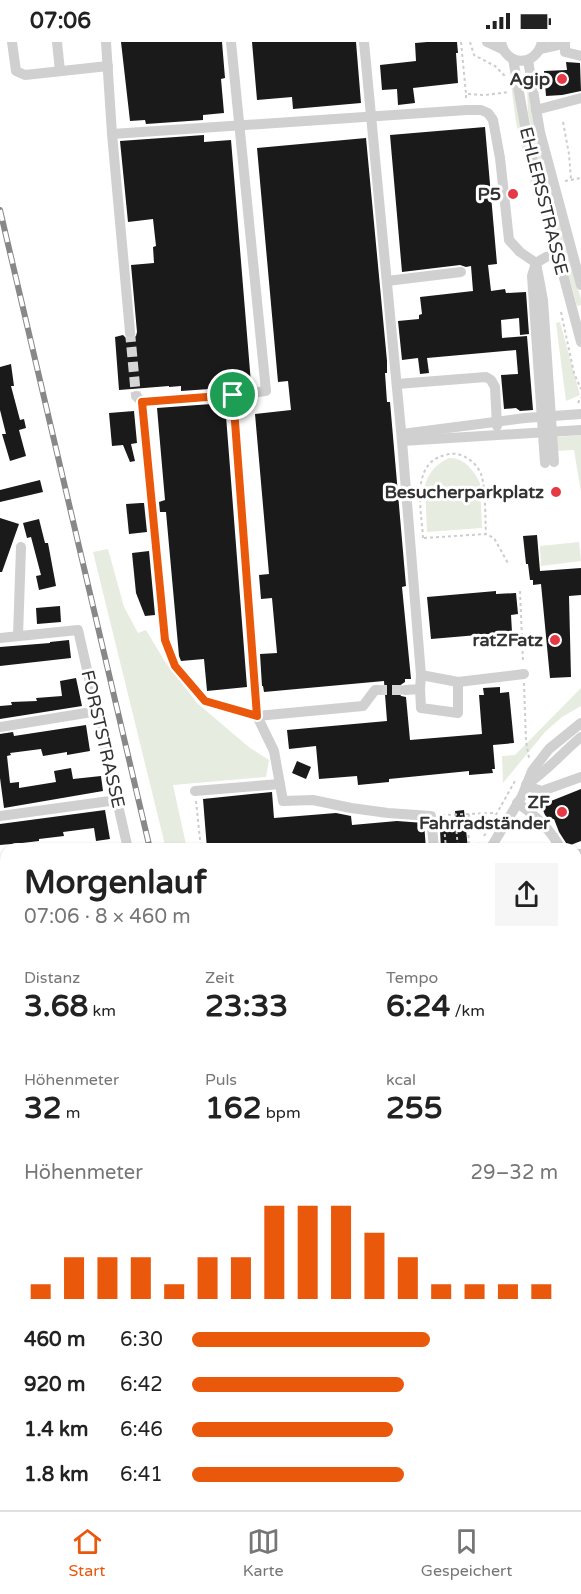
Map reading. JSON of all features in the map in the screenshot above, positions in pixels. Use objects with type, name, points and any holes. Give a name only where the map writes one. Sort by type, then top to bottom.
[{"type":"street","points":[[12,42],[16,71],[26,75],[108,66]]},
{"type":"street","points":[[57,42],[60,71]]},
{"type":"street","points":[[106,42],[130,332]]},
{"type":"street","points":[[231,42],[266,391],[233,395],[139,399],[165,640],[175,666],[205,701],[257,716],[363,706],[375,690],[378,690]]},
{"type":"street","points":[[364,42],[402,437],[421,675],[421,708],[459,713],[458,682]]},
{"type":"street","points":[[487,42],[501,45],[505,53],[513,59],[523,61],[537,54],[541,45],[558,45],[565,42],[565,52],[581,56]]},
{"type":"street","name":"EHLERSSTRASSE","points":[[513,59],[528,142],[581,342]]},
{"type":"street","name":"EHLERSSTRASSE","points":[[528,60],[536,110],[581,285]]},
{"type":"street","points":[[536,110],[581,98]]},
{"type":"street","points":[[112,134],[466,110],[481,110],[488,113],[493,120],[500,158],[509,240],[520,252],[536,263],[543,300],[550,463]]},
{"type":"street","points":[[536,263],[557,254]]},
{"type":"street","points":[[387,281],[462,272]]},
{"type":"street","points":[[397,384],[486,377],[495,387],[497,435]]},
{"type":"street","points":[[233,395],[257,716],[274,751],[283,801],[313,800],[387,813],[431,816],[433,843]]},
{"type":"street","points":[[402,437],[497,421],[581,414]]},
{"type":"street","points":[[402,437],[581,430]]},
{"type":"street","points":[[0,638],[18,636],[21,547]]},
{"type":"street","name":"FORSTSTRASSE","points":[[18,636],[78,630],[127,843]]},
{"type":"street","points":[[421,675],[458,682],[524,674]]},
{"type":"street","points":[[405,690],[420,689]]},
{"type":"street","points":[[0,727],[98,711]]},
{"type":"street","points":[[494,843],[517,803],[532,771],[549,749],[581,723]]},
{"type":"street","points":[[526,786],[581,737]]},
{"type":"street","points":[[526,786],[542,791],[581,777]]},
{"type":"street","points":[[195,791],[280,783]]},
{"type":"street","points":[[0,816],[117,800]]},
{"type":"street","points":[[517,803],[538,818],[548,828],[557,843]]},
{"type":"path","points":[[461,42],[466,110]]},
{"type":"path","points":[[470,42],[474,55],[495,66],[505,78]]},
{"type":"path","points":[[466,94],[485,95],[509,92],[507,85]]},
{"type":"path","points":[[563,122],[571,180]]},
{"type":"path","points":[[562,181],[581,177]]},
{"type":"path","points":[[558,302],[574,373],[581,389]]},
{"type":"path","points":[[571,405],[578,403],[581,397]]},
{"type":"path","points":[[423,538],[420,484],[422,474],[428,464],[446,454],[457,454],[477,466],[482,476],[486,534]]},
{"type":"path","points":[[410,539],[486,534],[494,538],[509,565]]},
{"type":"path","points":[[195,791],[200,843]]},
{"type":"path","points":[[469,814],[469,843]]},
{"type":"path","points":[[431,816],[496,814]]},
{"type":"path","points":[[446,843],[444,825],[468,823]]},
{"type":"path","points":[[456,824],[458,843]]},
{"type":"shaded area","points":[[512,82],[534,177],[534,197],[516,122]]},
{"type":"shaded area","points":[[527,85],[538,142],[581,299],[581,305],[577,306],[538,162],[528,113]]},
{"type":"shaded area","points":[[560,322],[580,395],[566,401],[556,323]]},
{"type":"shaded area","points":[[581,435],[581,492],[574,450],[556,451],[556,437]]},
{"type":"shaded area","points":[[449,458],[464,462],[480,483],[482,528],[427,532],[425,485],[434,468]]},
{"type":"shaded area","points":[[579,542],[581,561],[541,566],[540,546]]},
{"type":"shaded area","points":[[108,549],[124,607],[138,633],[146,630],[164,660],[197,703],[250,748],[269,760],[266,777],[173,785],[186,843],[165,843],[93,552]]},
{"type":"shaded area","points":[[581,688],[581,706],[562,717],[545,732],[503,783],[502,756],[515,755]]},
{"type":"building","points":[[121,42],[222,42],[225,78],[221,79],[224,113],[203,115],[203,120],[146,124],[145,120],[130,121]]},
{"type":"building","points":[[252,42],[356,42],[361,103],[293,109],[292,97],[257,100]]},
{"type":"building","points":[[457,42],[458,83],[413,88],[415,103],[398,105],[397,89],[382,90],[380,65],[416,61],[415,43]]},
{"type":"building","points":[[566,62],[580,63],[581,91],[546,96],[544,71],[567,70]]},
{"type":"building","points":[[485,127],[497,264],[488,265],[491,291],[505,289],[506,293],[526,292],[529,334],[520,335],[519,318],[501,320],[502,338],[527,336],[533,410],[504,409],[501,375],[518,374],[516,350],[427,358],[429,373],[420,374],[418,358],[402,360],[398,321],[419,319],[419,315],[422,314],[420,297],[473,291],[471,266],[460,265],[402,272],[390,135]]},
{"type":"building","points":[[204,135],[204,142],[231,140],[251,383],[223,386],[224,388],[181,391],[181,386],[119,390],[115,337],[123,335],[131,339],[136,336],[137,332],[131,265],[154,263],[153,247],[156,246],[153,219],[128,222],[120,141]]},
{"type":"building","points":[[366,138],[387,361],[387,373],[385,373],[387,402],[390,402],[406,586],[402,587],[411,679],[405,679],[398,691],[401,696],[406,697],[410,740],[482,734],[479,695],[484,695],[483,688],[500,687],[500,693],[509,692],[514,743],[493,745],[495,769],[492,769],[493,773],[469,775],[469,771],[389,779],[389,782],[358,785],[357,776],[319,779],[316,746],[289,749],[287,730],[387,721],[384,681],[264,692],[262,686],[260,654],[277,653],[272,598],[261,599],[259,575],[269,574],[255,414],[291,410],[288,381],[278,382],[257,148]]},
{"type":"building","points":[[11,364],[14,386],[11,386],[20,420],[24,419],[26,428],[19,430],[26,456],[10,461],[2,434],[6,434],[0,410],[0,367]]},
{"type":"building","points":[[225,403],[247,687],[207,691],[204,659],[181,661],[179,656],[166,512],[160,512],[159,502],[165,500],[157,408]]},
{"type":"building","points":[[134,411],[137,443],[131,444],[135,461],[130,462],[123,445],[112,446],[109,413]]},
{"type":"building","points":[[40,480],[43,492],[0,502],[0,490]]},
{"type":"building","points":[[144,503],[147,532],[129,534],[126,504]]},
{"type":"building","points":[[0,518],[19,524],[2,572],[0,572]]},
{"type":"building","points":[[39,519],[45,543],[48,543],[56,586],[39,590],[36,576],[41,575],[31,537],[27,538],[23,523]]},
{"type":"building","points":[[537,535],[540,571],[581,568],[581,595],[569,596],[571,677],[550,678],[541,584],[533,585],[533,580],[530,580],[523,536]]},
{"type":"building","points":[[149,551],[155,615],[145,616],[136,593],[132,553]]},
{"type":"building","points":[[496,591],[496,594],[516,593],[518,614],[511,615],[512,632],[431,639],[427,597]]},
{"type":"building","points":[[60,606],[61,622],[37,624],[36,608]]},
{"type":"building","points":[[69,640],[71,658],[0,666],[0,647]]},
{"type":"building","points":[[76,678],[82,706],[0,719],[0,706],[12,705],[11,702],[37,701],[36,698],[62,696],[60,681]]},
{"type":"building","points":[[86,725],[90,751],[43,756],[41,749],[10,753],[11,755],[7,756],[10,783],[19,782],[19,788],[56,782],[54,771],[71,768],[73,779],[101,776],[103,791],[4,808],[0,778],[0,734],[13,732],[14,736]]},
{"type":"building","points":[[297,761],[311,767],[306,779],[292,773]]},
{"type":"building","name":"ZF Fahrradständer","points":[[581,789],[581,841],[566,843],[554,819],[550,820],[545,815],[541,805]]},
{"type":"building","points":[[272,792],[274,818],[336,813],[351,816],[352,825],[397,821],[424,823],[426,843],[207,843],[203,799]]},
{"type":"building","points":[[105,810],[110,839],[96,841],[94,828],[63,832],[64,836],[39,839],[39,841],[0,843],[0,824]]},
{"type":"building","points":[[464,810],[467,843],[441,843],[440,830],[457,829],[455,811]]},
{"type":"tunnel","points":[[130,332],[136,396]]},
{"type":"tunnel","points":[[377,690],[405,690]]},
{"type":"railway","points":[[0,210],[149,843]]},
{"type":"place","name":"Agip","points":[[562,79]]},
{"type":"place","name":"P5","points":[[513,194]]},
{"type":"place","name":"Besucherparkplatz","points":[[556,492]]},
{"type":"place","name":"ratZFatz","points":[[555,640]]},
{"type":"place","name":"ZF Fahrradständer","points":[[562,812]]},
{"type":"route","points":[[233,395],[245,555],[257,716],[205,701],[175,666],[165,640],[142,402],[233,395]]}]
